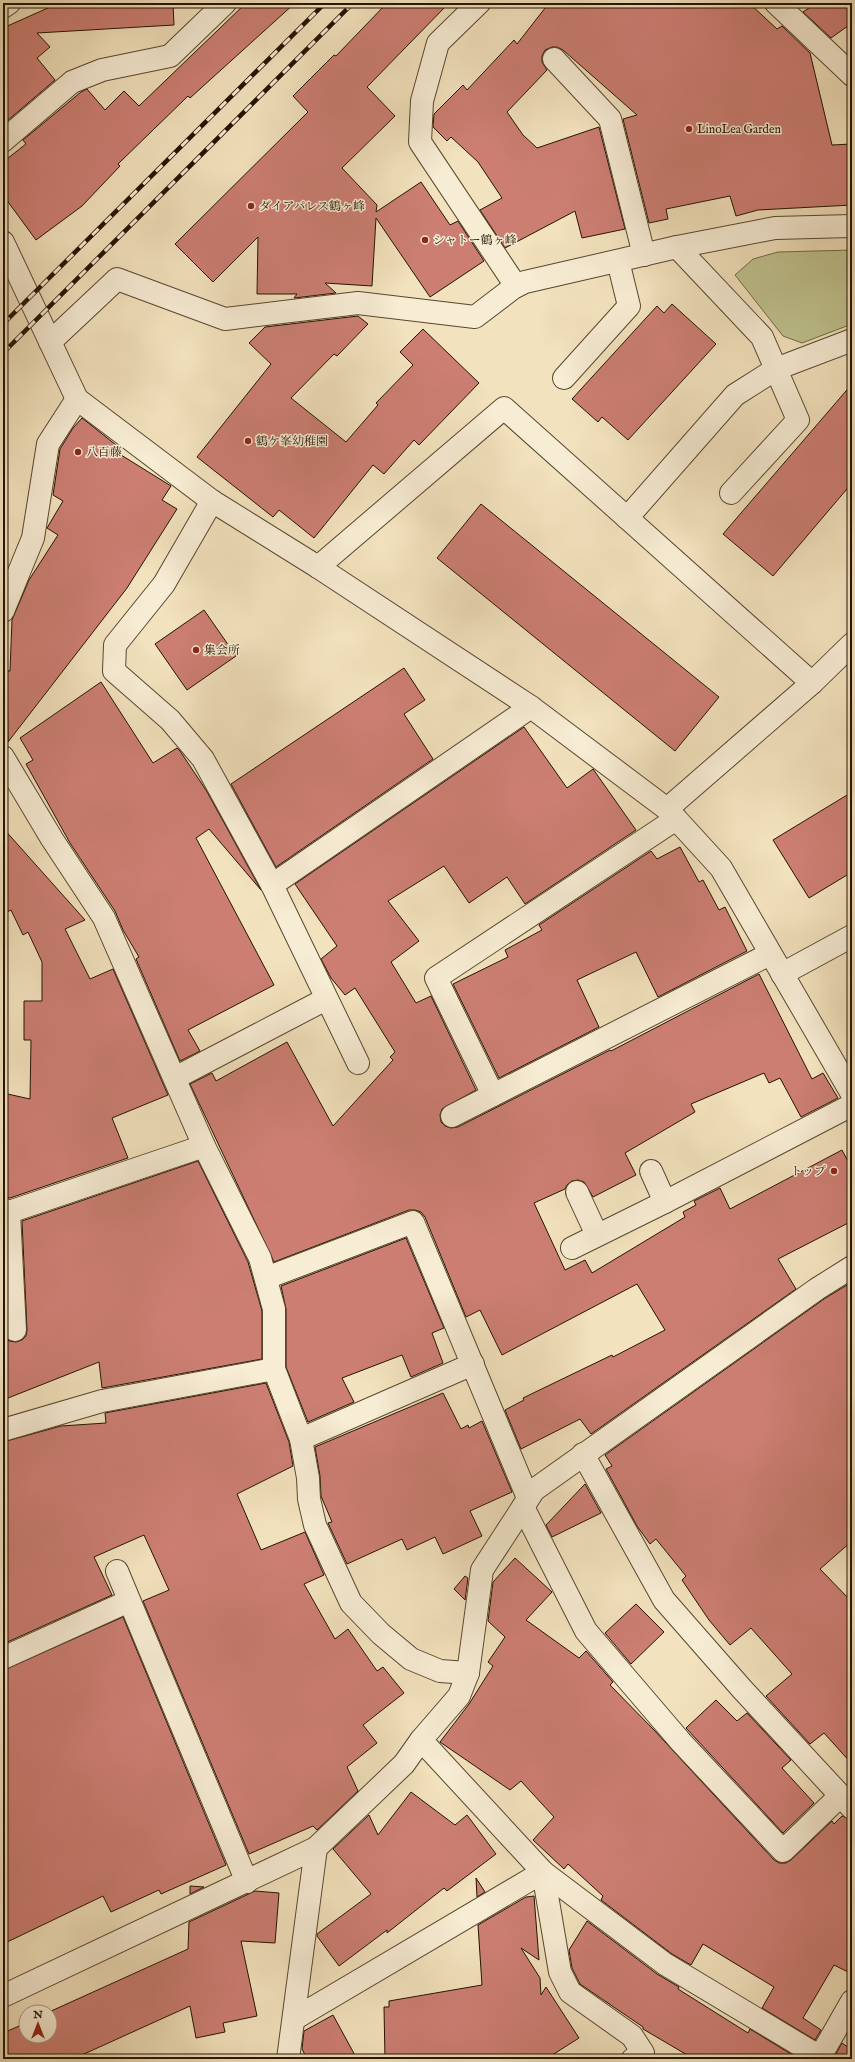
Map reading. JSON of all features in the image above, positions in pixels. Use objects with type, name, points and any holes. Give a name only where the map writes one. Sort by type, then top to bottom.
[{"type":"street","points":[[3,7],[9,3]]},
{"type":"street","points":[[3,141],[72,82],[102,70],[170,56],[225,3]]},
{"type":"street","points":[[479,3],[438,43],[422,101],[420,142],[516,286]]},
{"type":"street","points":[[776,3],[852,75]]},
{"type":"street","points":[[554,59],[610,119],[644,255]]},
{"type":"street","points":[[50,342],[117,279],[225,319],[358,303],[475,317],[516,286],[525,282],[678,247],[774,228],[852,226]]},
{"type":"street","points":[[3,242],[77,399],[212,501],[318,567],[531,707],[606,762],[671,814],[721,868],[852,1094]]},
{"type":"street","points":[[678,247],[762,337],[798,420],[731,493]]},
{"type":"street","points":[[564,378],[629,306],[618,261]]},
{"type":"street","points":[[627,518],[735,395],[776,369],[852,340]]},
{"type":"street","points":[[3,611],[33,538],[48,444],[77,399]]},
{"type":"street","points":[[318,567],[504,408],[812,682]]},
{"type":"street","points":[[212,501],[164,584],[115,645],[114,671],[170,720],[203,759],[272,885],[358,1063]]},
{"type":"street","points":[[493,1095],[436,978],[671,814],[852,644]]},
{"type":"street","points":[[272,885],[531,707]]},
{"type":"street","points":[[3,757],[52,839],[104,918],[204,1146],[260,1258],[274,1309],[274,1369],[301,1439],[308,1478],[309,1499],[315,1525],[351,1603],[381,1634],[411,1659],[440,1671],[468,1673]]},
{"type":"street","points":[[782,974],[852,936]]},
{"type":"street","points":[[452,1116],[770,954]]},
{"type":"street","points":[[175,1078],[326,999]]},
{"type":"street","points":[[572,1248],[665,1202],[852,1105]]},
{"type":"street","points":[[15,1330],[6,1210],[204,1146]]},
{"type":"street","points":[[652,1171],[665,1202]]},
{"type":"street","points":[[577,1192],[597,1235]]},
{"type":"street","points":[[266,1278],[413,1222],[473,1364],[526,1502],[586,1631],[681,1742],[783,1851],[846,1802],[742,1689],[664,1600],[583,1454]]},
{"type":"street","points":[[3,1996],[247,1882],[316,1848],[404,1764],[421,1740],[459,1696],[468,1673],[482,1570],[534,1490],[817,1289],[852,1267]]},
{"type":"street","points":[[301,1439],[473,1364]]},
{"type":"street","points":[[3,1430],[102,1401],[274,1369]]},
{"type":"street","points":[[117,1571],[247,1882]]},
{"type":"street","points":[[3,1658],[129,1602]]},
{"type":"street","points":[[421,1740],[543,1872],[665,1964],[820,2057],[852,2001]]},
{"type":"street","points":[[288,2059],[316,1848]]},
{"type":"street","points":[[294,2019],[543,1872]]},
{"type":"street","points":[[543,1872],[560,1972],[570,1992],[632,2036],[643,2053],[633,2059]]},
{"type":"green space","points":[[852,250],[852,324],[802,343],[783,336],[735,275],[753,259],[778,252]]},
{"type":"building","points":[[59,3],[173,3],[174,25],[37,33],[50,47],[37,58],[55,80],[7,121],[3,116],[3,28]]},
{"type":"building","points":[[246,3],[295,3],[190,98],[188,96],[118,164],[120,166],[82,206],[36,240],[3,195],[3,162],[26,144],[23,140],[81,92],[87,89],[105,110],[124,91],[139,106]]},
{"type":"building","points":[[387,3],[449,3],[367,87],[395,116],[342,168],[377,205],[376,212],[421,182],[450,225],[458,221],[484,261],[430,297],[376,218],[372,286],[325,283],[336,293],[294,298],[297,294],[257,294],[258,237],[213,282],[175,244],[308,112],[293,96],[334,55],[336,56]]},
{"type":"building","points":[[549,3],[749,3],[777,29],[782,26],[810,53],[832,145],[852,144],[852,205],[758,210],[736,216],[730,196],[666,209],[668,219],[649,223],[623,119],[637,115],[563,50],[557,47],[552,47],[545,50],[542,56],[542,62],[547,70],[507,112],[523,135],[537,148],[599,127],[625,229],[582,238],[575,211],[505,248],[480,210],[502,198],[478,162],[451,137],[447,141],[433,127],[434,114],[463,85],[467,90],[514,40],[517,44]]},
{"type":"building","points":[[816,3],[852,3],[852,23],[831,38],[803,12]]},
{"type":"building","points":[[672,304],[716,344],[628,440],[602,417],[598,422],[572,399],[657,306],[664,313]]},
{"type":"building","points":[[358,316],[368,324],[337,356],[334,354],[291,398],[346,442],[378,405],[376,403],[413,365],[400,352],[423,329],[479,383],[419,445],[414,440],[384,474],[373,465],[314,538],[279,510],[273,517],[197,457],[271,364],[249,343],[265,327]]},
{"type":"building","points":[[852,384],[852,483],[773,576],[723,534]]},
{"type":"building","points":[[82,418],[116,445],[113,450],[171,486],[162,500],[177,509],[127,588],[8,742],[7,671],[10,671],[12,620],[29,580],[58,535],[47,528],[63,501],[53,495],[60,449],[73,428]]},
{"type":"building","points":[[481,504],[719,697],[675,751],[437,558]]},
{"type":"building","name":"集会所","points":[[204,610],[236,656],[187,690],[155,644]]},
{"type":"building","points":[[404,668],[425,700],[404,714],[433,759],[276,867],[231,784]]},
{"type":"building","points":[[101,682],[153,763],[177,748],[180,751],[206,790],[261,890],[209,829],[196,838],[274,985],[188,1030],[200,1051],[180,1061],[136,959],[139,957],[123,930],[115,911],[70,843],[26,764],[33,760],[20,738]]},
{"type":"building","points":[[524,727],[567,788],[593,769],[636,830],[525,904],[507,877],[469,903],[444,866],[388,901],[419,941],[391,962],[416,1003],[431,996],[476,1090],[442,1109],[440,1115],[441,1122],[445,1126],[451,1128],[458,1127],[610,1050],[611,1051],[759,974],[812,1079],[823,1073],[838,1098],[801,1117],[780,1078],[769,1083],[764,1073],[691,1104],[695,1112],[625,1153],[636,1175],[593,1197],[584,1182],[578,1180],[572,1181],[565,1189],[534,1203],[565,1270],[585,1260],[592,1273],[685,1217],[683,1212],[696,1205],[694,1201],[720,1188],[730,1209],[842,1150],[852,1169],[852,1221],[778,1259],[796,1289],[591,1434],[580,1419],[521,1449],[505,1410],[524,1400],[523,1398],[612,1355],[613,1357],[665,1330],[637,1284],[502,1355],[480,1310],[466,1317],[425,1217],[421,1212],[409,1210],[274,1262],[190,1084],[212,1073],[216,1081],[287,1042],[333,1126],[393,1060],[390,1057],[395,1052],[355,988],[345,995],[331,978],[321,959],[337,946],[295,884]]},
{"type":"building","points":[[852,792],[852,872],[809,898],[773,840]]},
{"type":"building","points":[[3,828],[85,920],[65,929],[90,979],[113,969],[168,1095],[112,1118],[128,1158],[10,1198],[3,1197],[3,1093],[30,1099],[31,1040],[24,1040],[24,1001],[42,1001],[42,962],[28,932],[23,935],[11,910],[3,914]]},
{"type":"building","points":[[680,847],[699,882],[703,880],[719,910],[725,907],[747,951],[658,997],[636,952],[577,980],[599,1027],[499,1078],[453,984],[508,957],[505,950],[542,930],[539,925],[651,851],[657,859]]},
{"type":"building","points":[[198,1161],[248,1262],[262,1311],[262,1359],[102,1388],[99,1362],[3,1400],[3,1332],[9,1341],[16,1342],[22,1340],[26,1336],[27,1330],[22,1221]]},
{"type":"building","points":[[406,1238],[444,1328],[432,1333],[443,1363],[411,1377],[402,1355],[342,1378],[354,1402],[308,1422],[286,1367],[286,1309],[281,1286]]},
{"type":"building","points":[[852,1282],[852,1541],[820,1569],[852,1602],[852,1764],[824,1733],[810,1744],[766,1696],[792,1674],[751,1628],[730,1645],[709,1620],[682,1580],[686,1576],[656,1539],[650,1544],[637,1526],[606,1469],[612,1466],[605,1455],[824,1299]]},
{"type":"building","points":[[266,1383],[289,1442],[293,1466],[237,1494],[261,1550],[305,1532],[324,1575],[304,1584],[335,1639],[348,1629],[377,1671],[383,1667],[404,1693],[363,1725],[377,1743],[347,1767],[358,1791],[317,1830],[313,1826],[249,1854],[143,1601],[169,1590],[144,1535],[94,1557],[112,1595],[3,1644],[3,1442],[61,1426],[106,1423],[105,1413]]},
{"type":"building","points":[[443,1393],[461,1429],[468,1425],[469,1428],[482,1421],[512,1492],[470,1511],[482,1536],[443,1554],[435,1537],[407,1550],[402,1539],[347,1564],[328,1523],[332,1522],[321,1496],[320,1476],[315,1447]]},
{"type":"building","points":[[585,1484],[601,1513],[552,1537],[546,1525]]},
{"type":"building","points":[[515,1558],[552,1592],[526,1620],[579,1658],[586,1651],[613,1682],[610,1685],[654,1730],[774,1860],[779,1863],[786,1863],[791,1860],[832,1821],[834,1824],[842,1816],[852,1820],[852,1974],[834,1965],[803,2018],[821,2030],[815,2040],[762,2008],[774,1987],[703,1944],[691,1965],[672,1954],[601,1900],[603,1896],[568,1864],[564,1869],[533,1840],[554,1817],[521,1781],[510,1790],[440,1742],[469,1704],[493,1666],[488,1662],[505,1637],[488,1621],[493,1582]]},
{"type":"building","points":[[465,1576],[468,1578],[465,1600],[454,1589]]},
{"type":"building","points":[[636,1604],[664,1632],[631,1664],[605,1633]]},
{"type":"building","points":[[123,1617],[226,1865],[161,1894],[159,1890],[111,1912],[103,1896],[3,1944],[3,1670]]},
{"type":"building","points":[[716,1700],[737,1721],[747,1713],[791,1760],[782,1768],[814,1803],[783,1833],[686,1728]]},
{"type":"building","points":[[411,1792],[455,1825],[467,1815],[496,1854],[447,1891],[444,1888],[387,1933],[387,1930],[339,1966],[317,1934],[371,1894],[333,1849],[369,1815],[378,1835]]},
{"type":"building","points":[[476,1878],[485,1892],[477,1897]]},
{"type":"building","points":[[190,1886],[204,1887],[190,1894]]},
{"type":"building","points":[[255,1891],[279,1893],[275,1943],[241,1941],[257,2016],[223,2023],[225,2032],[196,2038],[190,2006],[73,2059],[3,2059],[3,2033],[18,2026],[18,2044],[58,2044],[58,2008],[188,1949],[189,1922]]},
{"type":"building","points":[[534,1896],[539,1960],[521,1948],[540,1978],[541,1995],[546,1987],[579,2038],[546,2059],[385,2059],[384,2007],[389,2007],[389,2001],[482,1985],[478,1925],[526,1897]]},
{"type":"building","points":[[587,1921],[657,1974],[679,1987],[678,1989],[748,2033],[750,2029],[799,2059],[694,2059],[643,2029],[643,2027],[580,1984],[572,1968],[569,1950]]},
{"type":"building","points":[[333,2015],[357,2059],[307,2059],[302,2049],[304,2031]]},
{"type":"building","points":[[842,2043],[852,2050],[852,2059],[833,2059]]},
{"type":"railway","points":[[3,324],[325,3]]},
{"type":"railway","points":[[3,353],[353,3]]},
{"type":"place","name":"LinoLea Garden","points":[[689,129]]},
{"type":"place","name":"ダイアパレス鶴ヶ峰","points":[[251,206]]},
{"type":"place","name":"シャトー鶴ヶ峰","points":[[425,240]]},
{"type":"place","name":"鶴ケ峯幼稚園","points":[[248,441]]},
{"type":"place","name":"八百藤","points":[[78,452]]},
{"type":"place","name":"集会所","points":[[196,650]]},
{"type":"place","name":"トップ","points":[[834,1171]]}]
